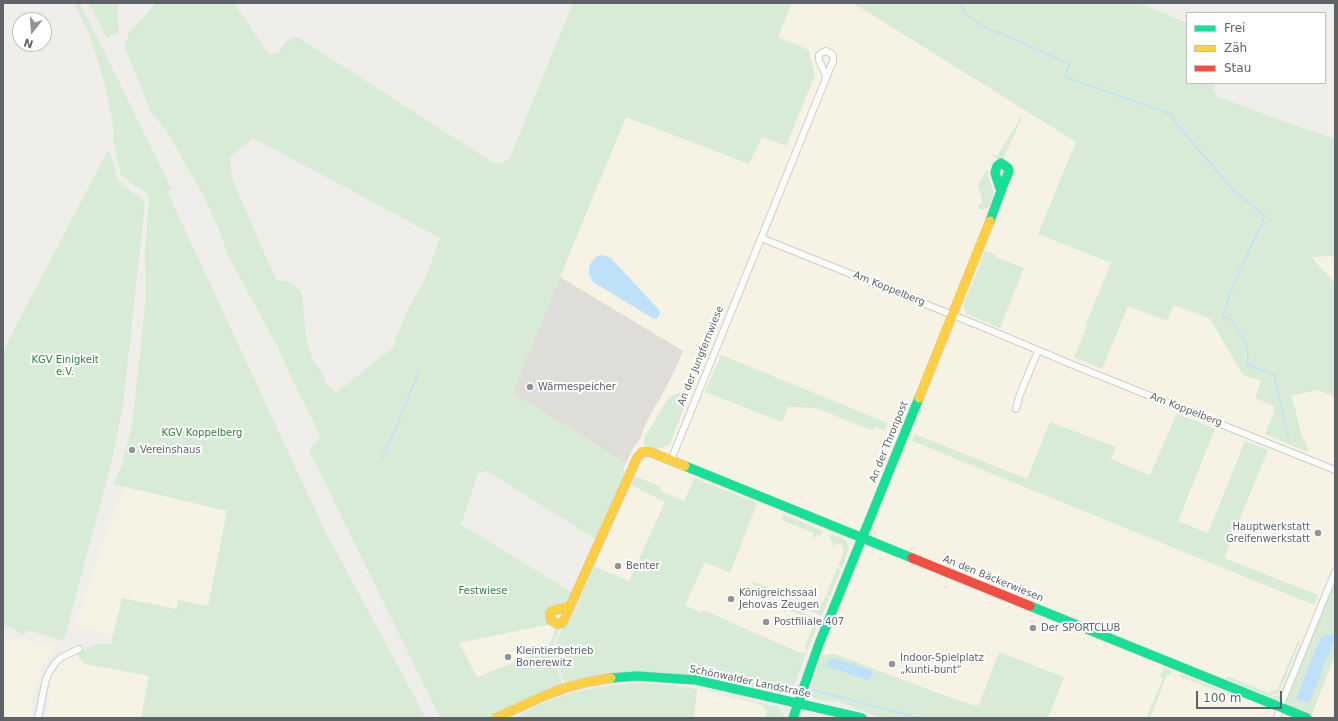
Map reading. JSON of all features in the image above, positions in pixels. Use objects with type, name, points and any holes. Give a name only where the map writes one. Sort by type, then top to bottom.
[{"type":"street","name":"An der Jungfernwiese","points":[[671,460],[826,76]]},
{"type":"street","name":"An der Thronpost","points":[[792,718],[818,644],[981,245],[1001,191]]},
{"type":"street","name":"Am Koppelberg","points":[[761,238],[1335,470]]},
{"type":"street","points":[[1016,409],[1020,394],[1038,350]]},
{"type":"street","points":[[571,604],[639,455],[642,452],[650,452],[671,460]]},
{"type":"street","name":"An den Bäckerwiesen","points":[[671,460],[1307,718]]},
{"type":"street","points":[[1277,718],[1280,707],[1335,572]]},
{"type":"street","points":[[38,718],[46,678],[50,671],[56,662],[62,657],[79,649]]},
{"type":"street","name":"Schönwalder Landstraße","points":[[496,718],[565,688],[617,677],[637,676],[696,680],[862,718]]},
{"type":"shaded area","points":[[673,3],[852,3],[1254,251],[1312,256],[1335,256],[1335,718],[1028,718],[979,705],[973,705],[835,654],[822,655],[821,658],[806,653],[801,653],[704,610],[702,613],[594,567],[570,621],[563,626],[556,627],[547,650],[477,677],[459,643],[550,624],[550,607],[570,599],[597,540],[626,463],[512,393]]},
{"type":"shaded area","points":[[560,277],[683,351],[670,380],[646,423],[638,443],[635,445],[626,463],[512,393]]},
{"type":"shaded area","points":[[124,487],[227,511],[208,606],[179,600],[177,609],[122,598],[114,635],[74,625]]},
{"type":"shaded area","points":[[11,638],[55,646],[53,653],[40,671],[32,701],[31,718],[3,718],[3,644]]},
{"type":"shaded area","points":[[76,654],[85,664],[149,676],[141,718],[45,718],[49,699],[47,692],[51,674],[57,665]]},
{"type":"shaded area","points":[[697,689],[778,707],[786,718],[694,718]]},
{"type":"green space","name":"KGV Koppelberg","points":[[74,3],[80,3],[172,189],[167,191],[324,529],[426,718],[141,718],[149,676],[85,664],[76,654],[96,644],[111,644],[122,598],[177,609],[178,600],[208,606],[227,511],[113,484],[121,468],[132,426],[146,297],[145,252],[149,199],[148,195],[121,175],[113,139],[114,129],[106,88],[90,36]]},
{"type":"green space","points":[[89,3],[118,3],[119,32],[107,38]]},
{"type":"green space","name":"Festwiese","points":[[156,3],[234,3],[267,52],[272,54],[278,53],[285,43],[291,38],[299,38],[492,162],[502,164],[510,157],[573,3],[792,3],[778,37],[809,50],[815,75],[786,146],[762,137],[749,164],[626,117],[512,393],[626,463],[623,471],[625,475],[597,540],[487,471],[478,473],[460,524],[573,593],[570,599],[550,607],[550,624],[459,643],[477,677],[547,650],[556,627],[560,627],[551,651],[562,686],[488,718],[440,718],[309,450],[320,437],[279,349],[228,256],[218,227],[202,193],[166,130],[151,112],[125,48],[129,31],[134,28]],"holes":[[[253,138],[440,238],[425,279],[408,309],[395,340],[395,346],[336,393],[326,383],[323,374],[313,360],[306,338],[302,293],[292,282],[276,280],[232,178],[230,157]]]},
{"type":"green space","points":[[852,3],[1139,3],[1186,23],[1186,84],[1216,84],[1213,90],[1218,97],[1335,139],[1335,256],[1311,257],[1335,283],[1335,397],[1318,390],[1291,396],[1302,438],[1304,438],[1308,450],[1307,452],[1265,434],[1274,413],[1274,406],[1255,398],[1261,381],[1243,375],[1210,319],[1174,305],[1167,321],[1128,306],[1102,369],[1074,357],[1111,263],[1038,234],[1076,142]]},
{"type":"green space","points":[[1018,115],[1021,118],[1020,122],[1002,161],[991,156],[992,154],[997,156],[1020,119],[1017,117]]},
{"type":"green space","name":"KGV Einigkeit e.V.","points":[[107,152],[110,152],[117,180],[145,202],[123,406],[111,464],[65,636],[63,639],[59,640],[28,630],[24,635],[4,625],[3,626],[3,351]]},
{"type":"green space","points":[[988,168],[988,175],[994,194],[989,207],[981,210],[979,209],[978,205],[983,203],[978,185]]},
{"type":"green space","points":[[985,251],[995,255],[995,257],[1024,268],[1000,328],[967,314],[963,305]]},
{"type":"green space","points":[[721,355],[888,423],[884,430],[875,427],[873,431],[816,408],[788,407],[782,422],[705,392]]},
{"type":"green space","points":[[686,390],[689,392],[688,397],[670,444],[657,451],[646,448],[644,445],[644,439],[669,397]]},
{"type":"green space","points":[[1177,413],[1215,429],[1178,521],[1208,533],[1245,441],[1268,450],[1224,558],[1318,595],[1314,605],[912,441],[915,434],[1027,479],[1050,422],[1116,447],[1111,459],[1150,475]]},
{"type":"green space","points":[[635,476],[661,487],[660,491],[684,501],[695,478],[757,503],[730,573],[705,562],[685,605],[702,613],[703,610],[801,653],[806,653],[794,686],[785,688],[782,694],[715,679],[683,675],[567,685],[565,683],[553,651],[563,626],[570,621],[594,566],[629,581],[665,502],[631,485]]},
{"type":"green space","points":[[783,514],[823,531],[820,536],[816,535],[814,539],[812,538],[814,533],[781,520]]},
{"type":"green space","points":[[831,534],[846,540],[849,549],[842,568],[838,566],[844,551],[842,545],[836,543],[834,547],[832,546],[833,542],[829,540]]},
{"type":"green space","points":[[837,568],[841,569],[830,597],[826,595]]},
{"type":"green space","points":[[1335,580],[1335,655],[1311,717],[1287,707],[1286,700]]},
{"type":"green space","points":[[753,581],[785,595],[793,593],[792,599],[806,606],[805,608],[752,584]]},
{"type":"green space","points":[[825,597],[829,598],[822,616],[806,609],[807,606],[809,607],[823,602]]},
{"type":"green space","points":[[786,605],[820,621],[819,623],[787,609],[785,613],[783,611]]},
{"type":"green space","points":[[815,622],[818,624],[807,651],[805,646]]},
{"type":"green space","points":[[1298,641],[1300,642],[1279,693],[1269,696],[1226,679],[1227,676],[1269,693],[1277,690]]},
{"type":"green space","points":[[1301,643],[1302,645],[1281,697],[1275,701],[1269,700],[1270,698],[1280,694]]},
{"type":"green space","points":[[999,652],[1064,677],[1048,718],[881,718],[841,702],[816,699],[810,691],[822,655],[835,654],[935,692],[973,705],[979,705]]},
{"type":"green space","points":[[1164,668],[1172,671],[1170,675],[1167,675],[1150,718],[1146,718],[1163,679],[1159,677]]},
{"type":"green space","points":[[1180,674],[1234,695],[1233,697],[1179,676]]},
{"type":"green space","points":[[645,683],[697,689],[694,718],[515,718],[525,711],[551,700],[576,692],[598,687]]},
{"type":"green space","points":[[705,690],[778,707],[786,718],[765,718],[767,709],[763,708],[763,705]]},
{"type":"water","points":[[603,255],[611,258],[660,311],[659,317],[654,319],[593,282],[589,274],[589,267],[597,256]]},
{"type":"water","points":[[1329,634],[1333,634],[1335,638],[1312,696],[1309,702],[1301,701],[1297,698],[1308,668],[1321,638]]},
{"type":"water","points":[[833,658],[870,670],[873,673],[868,680],[828,667],[827,664],[829,660]]},
{"type":"waterway","points":[[958,3],[967,15],[982,26],[1070,64],[1065,77],[1171,114],[1175,122],[1232,189],[1265,216],[1230,293],[1223,317],[1232,320],[1247,346],[1248,365],[1274,375],[1288,436]]},
{"type":"waterway","points":[[382,460],[419,372]]},
{"type":"waterway","points":[[813,690],[919,718]]},
{"type":"railway","points":[[86,3],[437,718]]},
{"type":"traffic: fast","points":[[990,221],[1001,191],[995,173],[997,166],[1001,163],[1008,168],[1009,171],[1001,191]]},
{"type":"traffic: fast","points":[[793,718],[819,644],[919,398]]},
{"type":"traffic: fast","points":[[685,466],[912,558]]},
{"type":"traffic: fast","points":[[1030,606],[1307,718]]},
{"type":"traffic: fast","points":[[611,678],[637,676],[696,680],[862,718]]},
{"type":"traffic: slow","points":[[919,398],[990,221]]},
{"type":"traffic: slow","points":[[571,604],[567,607],[552,611],[550,613],[551,620],[557,624],[562,623],[564,620],[637,458],[642,452],[650,452],[685,466]]},
{"type":"traffic: slow","points":[[496,718],[565,688],[611,678]]},
{"type":"traffic: jam","points":[[912,558],[1030,606]]},
{"type":"place","name":"Wärmespeicher","points":[[530,387]]},
{"type":"place","name":"Vereinshaus","points":[[132,450]]},
{"type":"place","name":"Hauptwerkstatt Greifenwerkstatt","points":[[1318,533]]},
{"type":"place","name":"Benter","points":[[618,566]]},
{"type":"place","name":"Königreichssaal Jehovas Zeugen","points":[[731,599]]},
{"type":"place","name":"Postfiliale 407","points":[[766,622]]},
{"type":"place","name":"Der SPORTCLUB","points":[[1033,628]]},
{"type":"place","name":"Kleintierbetrieb Bonerewitz","points":[[508,657]]},
{"type":"place","name":"Indoor-Spielplatz „kunti-bunt“","points":[[892,664]]}]
